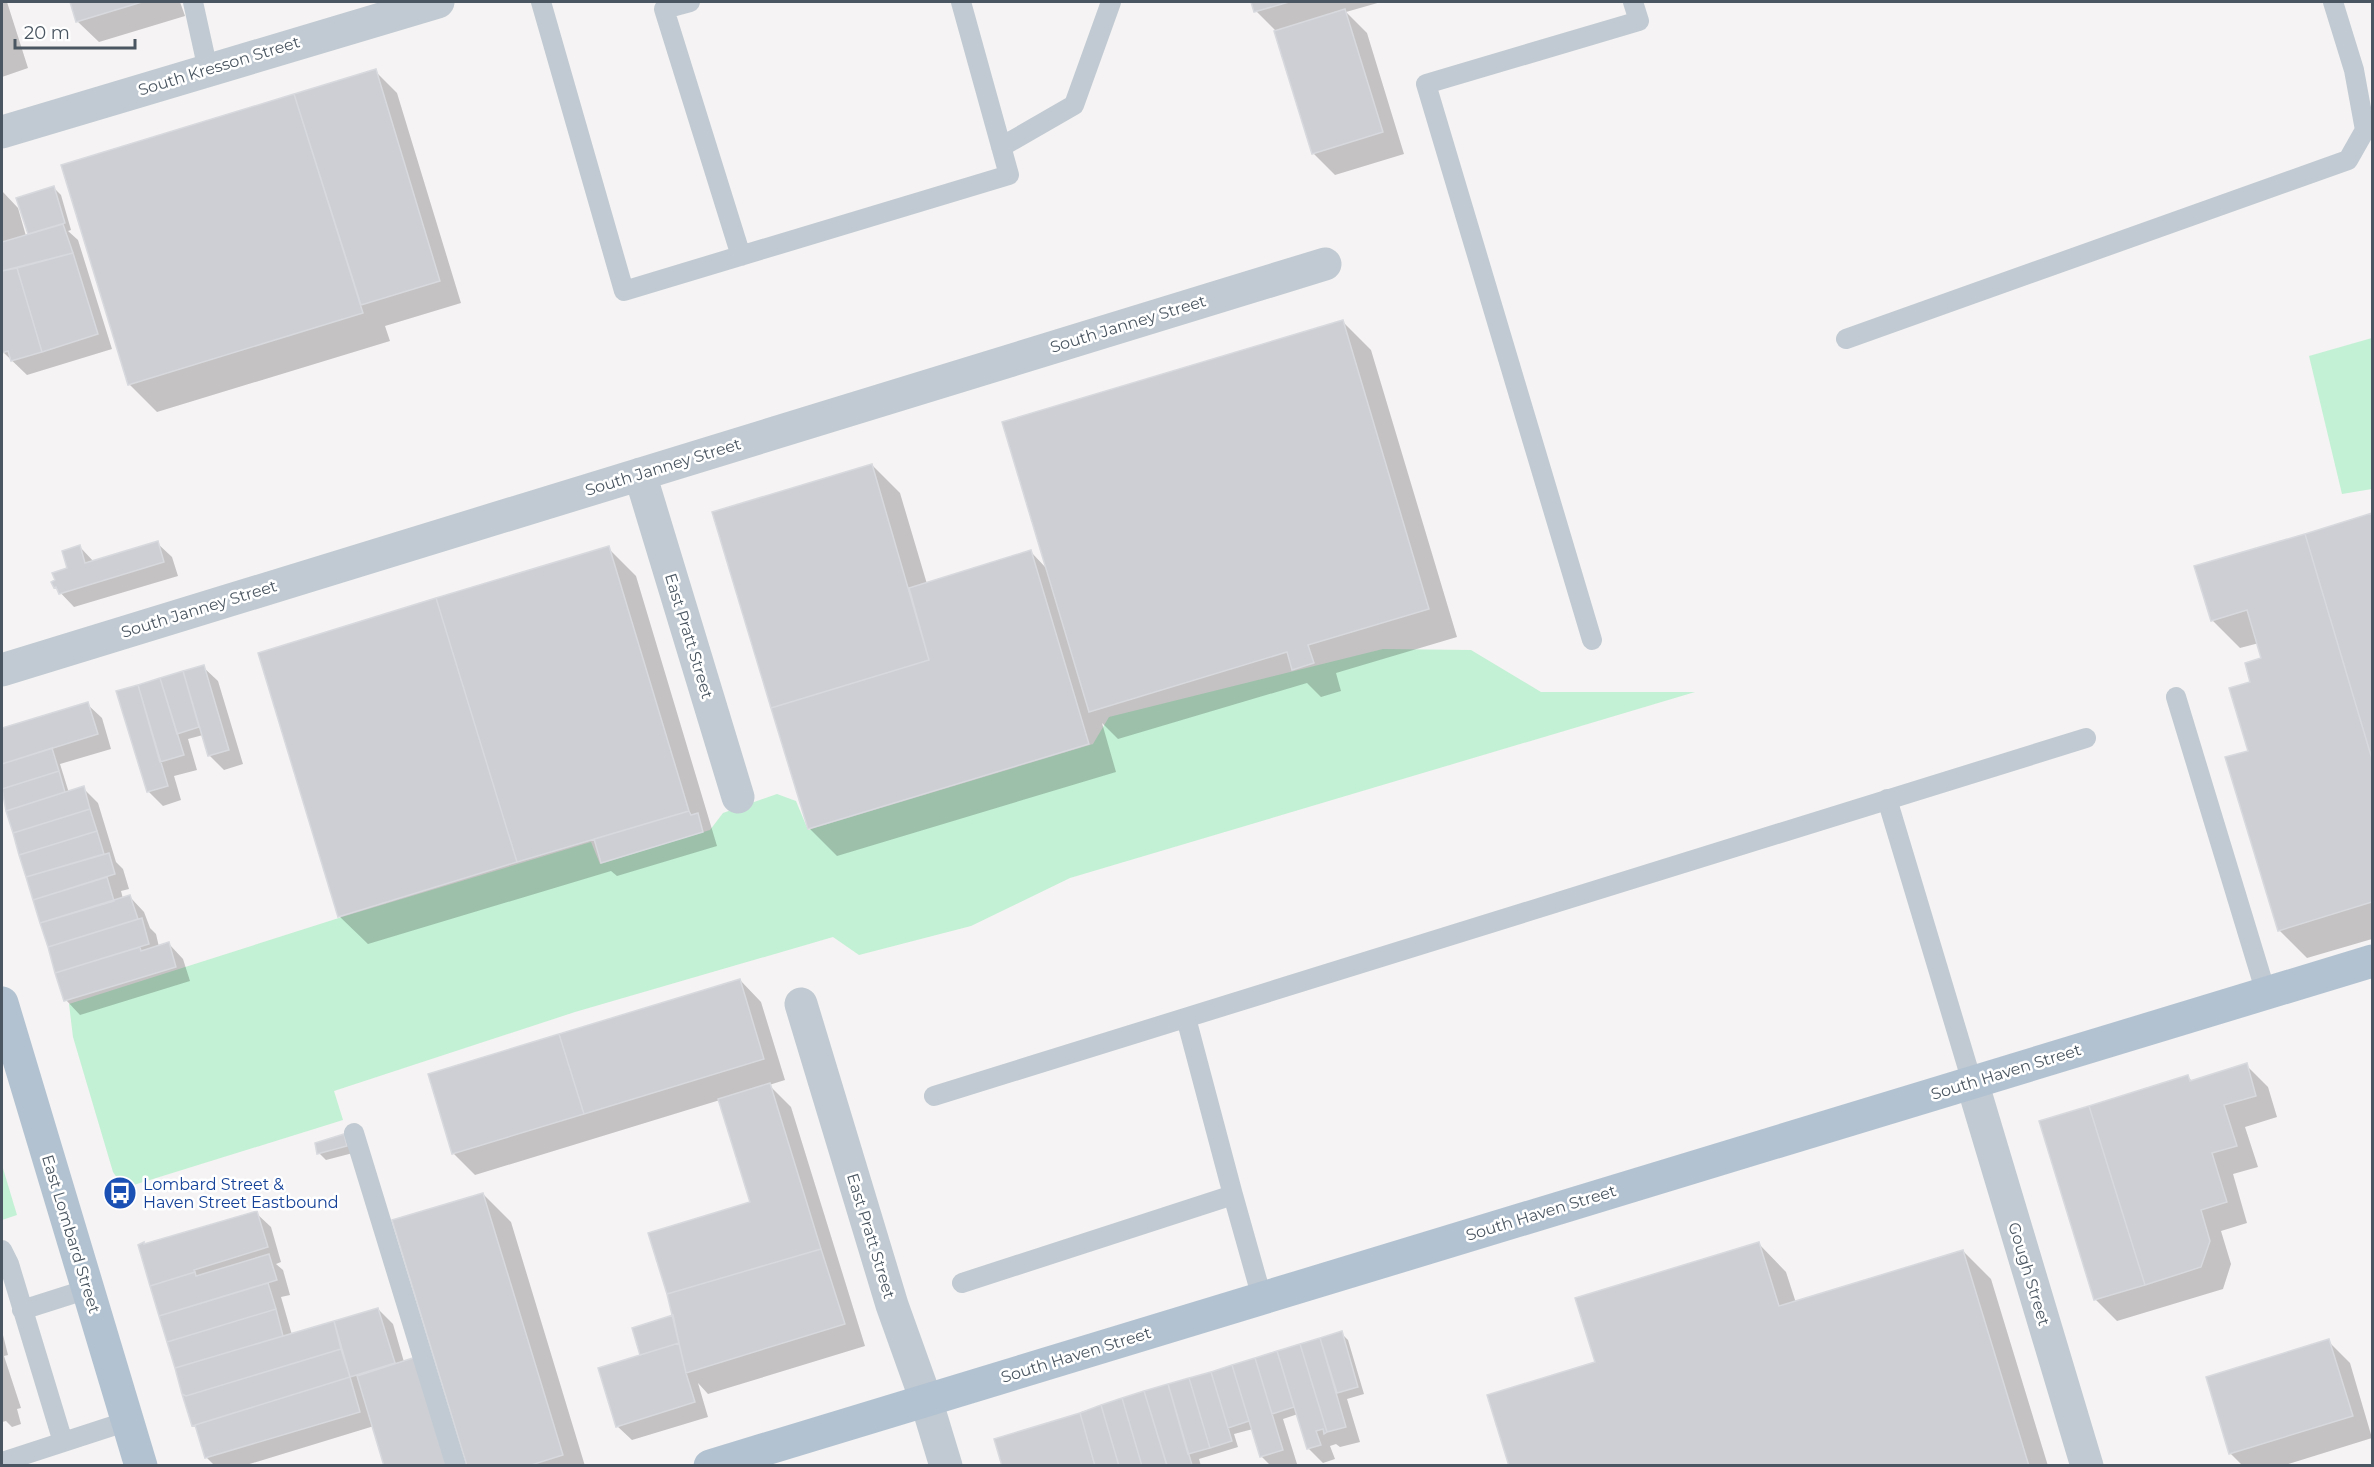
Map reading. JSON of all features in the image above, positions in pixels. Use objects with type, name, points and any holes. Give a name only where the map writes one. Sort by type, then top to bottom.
[{"type":"main road","name":"South Haven Street","points":[[710,1466],[2373,961]]},
{"type":"main road","name":"East Lombard Street","points":[[2,1003],[141,1466]]},
{"type":"street","name":"South Kresson Street","points":[[2,132],[438,2]]},
{"type":"street","name":"South Janney Street","points":[[2,670],[1325,264]]},
{"type":"street","name":"East Pratt Street","points":[[640,474],[738,797]]},
{"type":"street","name":"East Pratt Street","points":[[801,1004],[892,1305],[926,1400],[946,1466]]},
{"type":"street","name":"Gough Street","points":[[1972,1082],[2086,1466]]},
{"type":"lane","points":[[193,2],[207,69]]},
{"type":"lane","points":[[541,2],[624,291],[1009,175],[961,2]]},
{"type":"lane","points":[[690,2],[664,9],[741,256]]},
{"type":"lane","points":[[1001,147],[1074,105],[1111,2]]},
{"type":"lane","points":[[1592,640],[1426,84],[1639,21],[1633,2]]},
{"type":"lane","points":[[1846,339],[2348,160],[2365,130],[2354,70],[2333,2]]},
{"type":"lane","points":[[2176,697],[2266,993]]},
{"type":"lane","points":[[934,1096],[2086,738]]},
{"type":"lane","points":[[1887,799],[1972,1082]]},
{"type":"lane","points":[[1186,1017],[1263,1298]]},
{"type":"lane","points":[[354,1133],[456,1466]]},
{"type":"lane","points":[[962,1283],[1233,1195]]},
{"type":"lane","points":[[2,1250],[9,1264],[63,1443]]},
{"type":"lane","points":[[22,1310],[88,1289]]},
{"type":"lane","points":[[2,1462],[128,1421]]},
{"type":"green space","points":[[2372,338],[2372,489],[2342,494],[2309,356]]},
{"type":"green space","points":[[1383,649],[1471,650],[1541,692],[1695,692],[1070,878],[971,926],[859,955],[833,937],[575,1012],[334,1091],[343,1120],[124,1188],[113,1172],[73,1037],[69,1004],[342,917],[591,842],[600,864],[710,830],[723,813],[777,794],[796,801],[808,830],[1093,744],[1109,717]]},
{"type":"green space","points":[[2,1165],[17,1215],[2,1220]]},
{"type":"building","points":[[70,2],[142,2],[76,22]]},
{"type":"building","points":[[1251,2],[1289,2],[1254,12]]},
{"type":"building","points":[[1345,9],[1383,132],[1312,154],[1274,31]]},
{"type":"building","points":[[376,69],[440,281],[361,305],[294,94]]},
{"type":"building","points":[[294,94],[363,313],[128,385],[61,165]]},
{"type":"building","points":[[54,186],[65,223],[28,234],[16,198]]},
{"type":"building","points":[[63,224],[73,253],[2,271],[2,242]]},
{"type":"building","points":[[73,253],[98,334],[42,352],[17,268]]},
{"type":"building","points":[[17,268],[42,352],[11,361],[8,351],[2,353],[2,271]]},
{"type":"building","points":[[1343,320],[1429,609],[1308,645],[1314,663],[1292,670],[1287,652],[1089,712],[1002,422]]},
{"type":"building","points":[[872,464],[929,660],[771,708],[712,512]]},
{"type":"building","points":[[2372,513],[2372,759],[2305,534]]},
{"type":"building","points":[[2305,534],[2372,759],[2372,902],[2278,931],[2225,757],[2248,751],[2229,688],[2250,682],[2245,663],[2261,658],[2247,610],[2211,621],[2194,566]]},
{"type":"building","points":[[158,541],[164,562],[59,594],[51,582],[55,580],[52,573],[67,568],[62,551],[80,545],[85,563]]},
{"type":"building","points":[[609,546],[689,811],[517,862],[436,598]]},
{"type":"building","points":[[1031,550],[1089,744],[808,829],[771,708],[929,660],[909,588]]},
{"type":"building","points":[[436,598],[517,862],[338,917],[258,653]]},
{"type":"building","points":[[204,665],[229,750],[208,756],[183,671]]},
{"type":"building","points":[[183,671],[199,727],[177,734],[160,678]]},
{"type":"building","points":[[160,678],[184,755],[160,762],[138,685]]},
{"type":"building","points":[[138,685],[168,786],[147,792],[116,691]]},
{"type":"building","points":[[88,702],[98,734],[2,764],[2,728]]},
{"type":"building","points":[[52,748],[59,771],[2,789],[2,764]]},
{"type":"building","points":[[59,771],[65,792],[6,811],[2,789]]},
{"type":"building","points":[[84,786],[90,809],[13,833],[6,811]]},
{"type":"building","points":[[90,809],[97,831],[19,855],[13,833]]},
{"type":"building","points":[[689,811],[691,815],[698,813],[703,832],[601,863],[594,839]]},
{"type":"building","points":[[97,831],[104,854],[26,877],[19,855]]},
{"type":"building","points":[[109,853],[115,874],[33,900],[26,877]]},
{"type":"building","points":[[107,877],[114,901],[40,923],[33,900]]},
{"type":"building","points":[[130,895],[138,919],[48,947],[40,923]]},
{"type":"building","points":[[142,918],[149,944],[55,973],[48,947]]},
{"type":"building","points":[[169,942],[176,967],[64,1001],[55,973],[140,947],[141,951]]},
{"type":"building","points":[[740,979],[764,1059],[584,1114],[559,1034]]},
{"type":"building","points":[[559,1034],[584,1114],[452,1154],[428,1074]]},
{"type":"building","points":[[2247,1063],[2256,1096],[2224,1105],[2237,1146],[2212,1153],[2227,1202],[2201,1210],[2210,1241],[2201,1267],[2145,1285],[2089,1106],[2188,1075],[2190,1081]]},
{"type":"building","points":[[770,1083],[821,1249],[667,1294],[648,1233],[750,1202],[718,1099]]},
{"type":"building","points":[[2089,1106],[2145,1285],[2094,1300],[2039,1121]]},
{"type":"building","points":[[344,1134],[347,1146],[317,1154],[315,1143]]},
{"type":"building","points":[[483,1193],[563,1455],[528,1466],[467,1466],[392,1220]]},
{"type":"building","points":[[257,1211],[268,1247],[150,1286],[138,1245]]},
{"type":"building","points":[[1759,1242],[1779,1306],[1963,1250],[2029,1466],[1509,1466],[1487,1395],[1595,1362],[1575,1298]]},
{"type":"building","points":[[821,1249],[845,1324],[686,1373],[667,1294]]},
{"type":"building","points":[[269,1254],[277,1280],[159,1316],[150,1286],[195,1272],[196,1276]]},
{"type":"building","points":[[268,1283],[276,1309],[167,1342],[159,1316]]},
{"type":"building","points":[[378,1308],[395,1363],[350,1377],[334,1321]]},
{"type":"building","points":[[276,1309],[283,1336],[175,1368],[167,1342]]},
{"type":"building","points":[[673,1315],[679,1343],[640,1355],[632,1328]]},
{"type":"building","points":[[334,1321],[341,1349],[186,1396],[182,1394],[175,1368]]},
{"type":"building","points":[[1342,1331],[1358,1387],[1337,1393],[1320,1338]]},
{"type":"building","points":[[1320,1338],[1346,1427],[1327,1432],[1300,1344]]},
{"type":"building","points":[[2329,1339],[2353,1416],[2229,1454],[2206,1377]]},
{"type":"building","points":[[679,1343],[695,1402],[616,1427],[598,1368]]},
{"type":"building","points":[[1300,1344],[1327,1432],[1324,1434],[1323,1429],[1316,1431],[1321,1445],[1307,1449],[1277,1351]]},
{"type":"building","points":[[341,1349],[350,1377],[192,1426],[182,1394],[186,1396]]},
{"type":"building","points":[[1277,1351],[1294,1407],[1272,1414],[1255,1358]]},
{"type":"building","points":[[416,1357],[448,1466],[384,1466],[357,1376]]},
{"type":"building","points":[[1255,1358],[1283,1450],[1260,1457],[1232,1365]]},
{"type":"building","points":[[1232,1365],[1249,1421],[1228,1428],[1211,1372]]},
{"type":"building","points":[[1211,1372],[1232,1441],[1210,1448],[1189,1378]]},
{"type":"building","points":[[350,1377],[360,1412],[205,1458],[195,1425]]},
{"type":"building","points":[[1189,1378],[1210,1448],[1188,1454],[1168,1384]]},
{"type":"building","points":[[1168,1384],[1192,1465],[1189,1466],[1167,1466],[1144,1391]]},
{"type":"building","points":[[1144,1391],[1167,1465],[1165,1466],[1142,1466],[1122,1398]]},
{"type":"building","points":[[1122,1398],[1142,1466],[1119,1466],[1101,1405]]},
{"type":"building","points":[[1101,1405],[1119,1466],[1095,1466],[1080,1413]]},
{"type":"building","points":[[1080,1413],[1095,1466],[1002,1466],[994,1439]]},
{"type":"place","name":"Lombard Street & Haven Street Eastbound","points":[[120,1193]]}]
